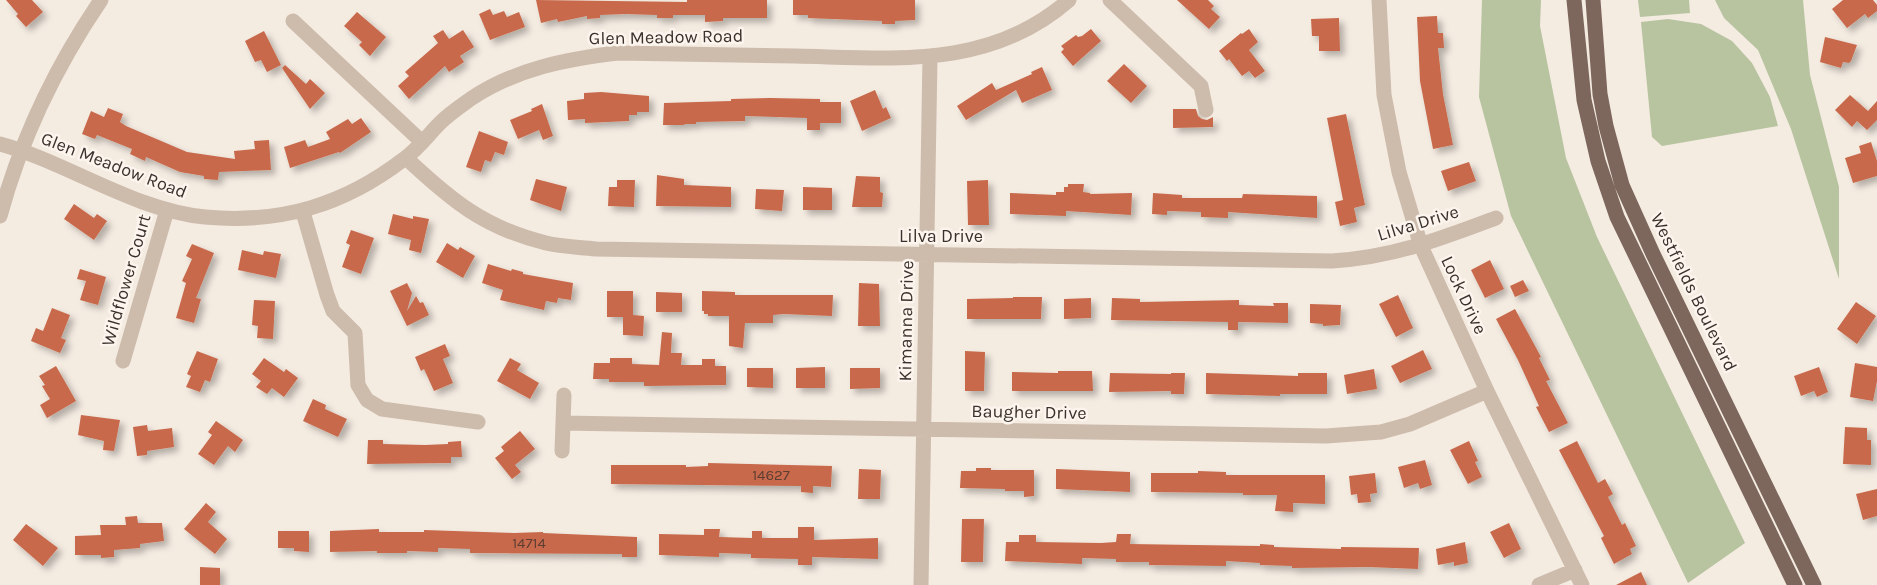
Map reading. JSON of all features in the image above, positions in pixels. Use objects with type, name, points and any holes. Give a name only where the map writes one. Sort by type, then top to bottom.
[{"type":"main road","name":"Westfields Boulevard","points":[[1574,0],[1584,100],[1598,161],[1617,217],[1795,585]]},
{"type":"main road","name":"Westfields Boulevard","points":[[1593,0],[1600,94],[1622,185],[1653,254],[1814,585]]},
{"type":"street","points":[[0,216],[21,150],[50,86],[101,0]]},
{"type":"street","name":"Glen Meadow Road","points":[[0,144],[21,150],[89,180],[167,210],[202,217],[268,218],[303,212],[366,185],[406,158],[441,122],[473,98],[512,77],[555,62],[618,53],[930,57],[976,49],[1017,34],[1069,0]]},
{"type":"street","points":[[1110,0],[1201,86],[1206,110]]},
{"type":"street","name":"Lock Drive","points":[[1379,0],[1384,95],[1399,172],[1421,246],[1487,391],[1582,585]]},
{"type":"street","points":[[293,21],[422,142]]},
{"type":"street","name":"Kimanna Drive","points":[[921,585],[930,57]]},
{"type":"street","name":"Lilva Drive","points":[[406,158],[448,197],[473,214],[500,228],[546,243],[596,249],[1332,261],[1386,255],[1421,246],[1496,218]]},
{"type":"street","name":"Wildflower Court","points":[[123,361],[167,210]]},
{"type":"street","points":[[303,212],[333,311],[355,333],[358,385],[367,400],[382,409],[478,422]]},
{"type":"street","name":"Baugher Drive","points":[[563,423],[1326,436],[1381,432],[1410,424],[1487,391]]},
{"type":"street","points":[[562,451],[564,395]]},
{"type":"street","points":[[1539,585],[1575,570]]},
{"type":"green space","points":[[1482,0],[1541,0],[1540,26],[1566,158],[1597,237],[1745,543],[1688,583],[1511,216],[1479,97]]},
{"type":"green space","points":[[1638,0],[1689,0],[1690,13],[1640,17]]},
{"type":"green space","points":[[1715,0],[1803,0],[1810,75],[1839,187],[1839,279],[1791,129],[1758,50],[1724,18]]},
{"type":"green space","points":[[1668,19],[1701,24],[1732,41],[1752,63],[1770,97],[1778,126],[1662,146],[1652,137],[1641,22]]},
{"type":"building","points":[[6,0],[32,0],[43,12],[26,27]]},
{"type":"building","points":[[536,0],[687,2],[687,0],[767,0],[767,18],[723,18],[723,21],[705,22],[705,15],[673,15],[673,18],[657,18],[657,15],[625,14],[600,15],[600,18],[587,19],[587,16],[558,22],[557,19],[541,23]]},
{"type":"building","points":[[793,0],[915,0],[915,20],[882,24],[882,21],[808,18],[808,15],[793,15]]},
{"type":"building","points":[[1177,0],[1208,0],[1214,6],[1211,9],[1220,17],[1209,29]]},
{"type":"building","points":[[1843,0],[1873,0],[1877,5],[1877,11],[1868,18],[1865,14],[1847,28],[1832,9]]},
{"type":"building","points":[[490,9],[493,15],[504,11],[507,17],[519,12],[525,27],[490,40],[479,14]]},
{"type":"building","points":[[357,12],[386,37],[370,56],[359,45],[362,42],[344,26]]},
{"type":"building","points":[[1437,16],[1438,33],[1443,33],[1444,48],[1438,48],[1443,94],[1453,145],[1433,149],[1420,81],[1417,17]]},
{"type":"building","points":[[1339,18],[1340,51],[1319,51],[1319,36],[1312,36],[1311,19]]},
{"type":"building","points":[[1091,29],[1101,41],[1073,66],[1061,52],[1064,49],[1061,46],[1076,35],[1082,36]]},
{"type":"building","points":[[1249,29],[1258,42],[1249,50],[1265,71],[1255,78],[1249,71],[1242,76],[1229,59],[1227,61],[1219,51]]},
{"type":"building","points":[[443,30],[449,39],[463,30],[474,47],[460,56],[464,62],[449,72],[445,66],[409,99],[398,86],[409,76],[405,72],[438,43],[433,36]]},
{"type":"building","points":[[264,31],[281,65],[267,72],[261,60],[255,62],[245,41]]},
{"type":"building","points":[[1825,37],[1857,45],[1849,63],[1843,62],[1841,68],[1820,62]]},
{"type":"building","points":[[1124,64],[1147,86],[1131,103],[1107,81]]},
{"type":"building","points":[[285,65],[306,84],[310,79],[325,93],[310,109],[282,68]]},
{"type":"building","points":[[1042,67],[1052,90],[1022,103],[1016,90],[966,120],[957,106],[992,83],[996,90]]},
{"type":"building","points":[[875,90],[883,109],[886,107],[891,118],[862,131],[850,101]]},
{"type":"building","points":[[584,93],[649,96],[649,112],[629,115],[629,121],[585,123],[585,119],[568,120],[567,101],[584,99]]},
{"type":"building","points":[[1850,95],[1868,111],[1877,101],[1877,120],[1867,130],[1857,121],[1852,127],[1835,110]]},
{"type":"building","points":[[770,98],[820,99],[820,102],[841,102],[841,123],[820,123],[820,130],[807,130],[807,118],[745,116],[745,121],[663,125],[664,103]]},
{"type":"building","points":[[542,104],[553,136],[543,140],[539,130],[518,139],[510,120]]},
{"type":"building","points":[[108,108],[123,114],[120,122],[126,126],[187,152],[235,159],[234,151],[255,149],[254,141],[269,140],[271,170],[219,172],[218,180],[204,179],[204,176],[180,172],[146,157],[145,161],[130,154],[132,149],[97,135],[95,139],[82,134],[91,111],[104,117]]},
{"type":"building","points":[[1173,109],[1196,109],[1198,116],[1202,119],[1207,120],[1213,117],[1213,127],[1173,128]]},
{"type":"building","points":[[1346,114],[1365,205],[1354,208],[1357,222],[1340,226],[1335,202],[1343,200],[1327,118]]},
{"type":"building","points":[[361,118],[371,132],[340,153],[290,168],[284,147],[305,140],[308,147],[330,139],[326,132],[348,119],[352,124]]},
{"type":"building","points":[[479,131],[508,142],[504,155],[495,152],[491,162],[485,160],[481,172],[466,167]]},
{"type":"building","points":[[1871,142],[1877,161],[1877,176],[1853,183],[1845,158],[1861,153],[1859,146]]},
{"type":"building","points":[[1469,162],[1476,181],[1448,191],[1441,171]]},
{"type":"building","points":[[657,175],[684,179],[684,185],[731,187],[731,207],[656,206]]},
{"type":"building","points":[[856,176],[880,177],[880,192],[883,193],[882,207],[852,207]]},
{"type":"building","points":[[536,179],[567,187],[561,211],[530,200]]},
{"type":"building","points":[[617,180],[635,180],[634,207],[608,206],[609,187],[617,187]]},
{"type":"building","points":[[988,180],[989,225],[968,225],[967,181]]},
{"type":"building","points":[[1068,184],[1084,184],[1083,192],[1090,194],[1132,193],[1131,215],[1066,211],[1066,216],[1010,214],[1010,193],[1056,195],[1056,192],[1064,192],[1064,187],[1068,187]]},
{"type":"building","points":[[803,187],[832,188],[832,210],[803,210]]},
{"type":"building","points":[[756,189],[784,190],[782,211],[755,209]]},
{"type":"building","points":[[1153,193],[1182,195],[1182,198],[1242,198],[1243,194],[1317,196],[1317,218],[1228,212],[1228,218],[1201,217],[1201,212],[1167,211],[1167,215],[1152,214]]},
{"type":"building","points":[[74,204],[94,218],[97,214],[107,221],[94,240],[64,219]]},
{"type":"building","points":[[393,214],[413,219],[413,216],[429,219],[421,253],[409,250],[411,240],[388,234]]},
{"type":"building","points":[[351,230],[374,238],[361,274],[342,267],[350,245],[346,243]]},
{"type":"building","points":[[447,243],[458,250],[460,247],[475,256],[463,278],[436,262]]},
{"type":"building","points":[[192,244],[214,253],[196,298],[201,299],[194,323],[176,318],[186,283],[182,281],[192,259],[186,256]]},
{"type":"building","points":[[242,250],[263,255],[264,251],[281,254],[276,278],[238,270]]},
{"type":"building","points":[[1490,260],[1504,289],[1485,298],[1471,270]]},
{"type":"building","points":[[488,264],[523,272],[523,274],[573,283],[571,300],[558,298],[557,303],[546,301],[544,310],[500,300],[503,290],[482,283]]},
{"type":"building","points":[[80,269],[106,277],[98,305],[80,300],[86,281],[77,279]]},
{"type":"building","points":[[1523,280],[1529,291],[1515,297],[1510,286]]},
{"type":"building","points":[[407,283],[412,293],[407,311],[416,296],[420,303],[423,302],[429,315],[407,326],[390,291]]},
{"type":"building","points":[[859,283],[879,284],[880,326],[858,326]]},
{"type":"building","points":[[607,291],[633,291],[633,315],[644,316],[643,336],[623,335],[623,317],[607,317]]},
{"type":"building","points":[[702,291],[735,292],[735,295],[833,295],[832,316],[784,314],[773,315],[773,323],[745,323],[743,348],[729,346],[729,316],[704,314]]},
{"type":"building","points":[[656,292],[682,293],[682,312],[656,312]]},
{"type":"building","points":[[1398,295],[1413,328],[1396,337],[1379,304]]},
{"type":"building","points":[[1042,297],[1041,319],[967,319],[967,299]]},
{"type":"building","points":[[1091,298],[1091,318],[1064,319],[1064,299]]},
{"type":"building","points":[[1112,298],[1140,299],[1140,302],[1239,300],[1239,305],[1274,306],[1273,303],[1288,303],[1288,323],[1238,322],[1238,330],[1228,330],[1228,322],[1111,320]]},
{"type":"building","points":[[254,300],[275,301],[273,339],[257,338],[258,326],[252,325]]},
{"type":"building","points":[[1856,302],[1876,316],[1857,344],[1837,329]]},
{"type":"building","points":[[1310,304],[1341,305],[1340,325],[1323,326],[1323,324],[1310,323]]},
{"type":"building","points":[[52,308],[70,315],[61,338],[66,340],[60,353],[31,341],[36,328],[43,331]]},
{"type":"building","points":[[1515,309],[1541,357],[1539,358],[1550,380],[1546,381],[1568,423],[1549,432],[1536,407],[1539,406],[1518,360],[1496,319]]},
{"type":"building","points":[[662,332],[672,333],[671,353],[682,353],[681,365],[702,365],[702,359],[715,359],[715,366],[726,366],[726,385],[644,386],[644,382],[609,382],[609,379],[593,379],[594,363],[610,363],[610,358],[632,358],[632,364],[659,365]]},
{"type":"building","points":[[445,344],[450,356],[443,359],[453,383],[434,391],[424,369],[421,371],[415,357]]},
{"type":"building","points":[[1423,350],[1432,369],[1400,383],[1391,366]]},
{"type":"building","points":[[197,351],[218,359],[210,382],[205,380],[200,392],[186,387],[191,376],[187,374]]},
{"type":"building","points":[[965,351],[985,352],[984,391],[965,391]]},
{"type":"building","points":[[264,358],[284,372],[286,369],[298,378],[284,397],[272,388],[267,394],[256,387],[261,381],[252,374]]},
{"type":"building","points":[[510,358],[521,364],[517,370],[539,383],[530,399],[497,381]]},
{"type":"building","points":[[1855,363],[1877,367],[1873,401],[1850,397]]},
{"type":"building","points":[[56,366],[76,401],[47,418],[40,405],[50,399],[39,376]]},
{"type":"building","points":[[825,367],[825,388],[796,388],[796,368]]},
{"type":"building","points":[[1819,367],[1828,392],[1817,397],[1814,391],[1801,396],[1794,376]]},
{"type":"building","points":[[747,368],[773,368],[773,388],[747,387]]},
{"type":"building","points":[[850,368],[880,368],[880,388],[850,389]]},
{"type":"building","points":[[1374,369],[1377,389],[1347,394],[1344,375]]},
{"type":"building","points":[[1058,371],[1092,371],[1093,391],[1012,391],[1012,372],[1058,373]]},
{"type":"building","points":[[1110,373],[1185,373],[1184,394],[1171,394],[1171,391],[1109,392]]},
{"type":"building","points":[[1206,373],[1298,376],[1298,373],[1327,373],[1327,394],[1280,394],[1280,396],[1206,394]]},
{"type":"building","points":[[313,399],[326,405],[325,409],[347,419],[338,437],[303,421]]},
{"type":"building","points":[[81,415],[120,420],[114,451],[103,450],[104,441],[78,435]]},
{"type":"building","points":[[216,421],[243,440],[235,452],[228,446],[214,465],[198,454],[212,435],[208,432]]},
{"type":"building","points":[[147,425],[148,431],[172,428],[174,447],[147,451],[147,455],[137,456],[133,427]]},
{"type":"building","points":[[1845,427],[1867,428],[1867,440],[1871,440],[1871,465],[1843,464]]},
{"type":"building","points":[[520,431],[535,449],[515,465],[521,472],[512,479],[495,458],[504,451],[501,447]]},
{"type":"building","points":[[368,440],[383,440],[383,444],[425,445],[461,441],[462,457],[451,457],[451,463],[367,464]]},
{"type":"building","points":[[1469,441],[1482,477],[1468,484],[1450,450]]},
{"type":"building","points":[[1577,441],[1598,483],[1605,479],[1613,494],[1608,497],[1622,525],[1625,523],[1636,546],[1630,549],[1632,554],[1614,564],[1601,538],[1604,536],[1559,450]]},
{"type":"building","points":[[1425,460],[1432,485],[1420,489],[1418,483],[1404,488],[1398,467]]},
{"type":"building","points":[[708,463],[832,466],[831,487],[813,486],[813,493],[801,492],[801,486],[611,484],[611,465],[686,465],[686,467],[708,466]]},
{"type":"building","points":[[976,468],[1034,470],[1034,496],[1024,497],[1024,491],[960,488],[961,471],[976,471]]},
{"type":"building","points":[[859,469],[881,470],[880,499],[858,499]]},
{"type":"building","points":[[1056,469],[1130,472],[1130,492],[1056,489]]},
{"type":"building","points":[[1198,471],[1226,472],[1226,475],[1325,475],[1325,504],[1293,503],[1293,512],[1275,511],[1277,495],[1151,492],[1151,473],[1198,473]]},
{"type":"building","points":[[1375,473],[1377,493],[1370,494],[1371,502],[1358,503],[1357,494],[1351,495],[1349,476]]},
{"type":"building","points":[[1877,489],[1877,516],[1863,520],[1856,494]]},
{"type":"building","points":[[206,503],[216,512],[208,522],[227,539],[215,554],[184,529]]},
{"type":"building","points":[[137,516],[138,523],[162,523],[164,541],[140,544],[140,548],[114,550],[114,557],[75,555],[75,536],[101,535],[100,525],[126,525],[125,517]]},
{"type":"building","points":[[962,519],[984,519],[983,562],[961,562]]},
{"type":"building","points":[[1509,523],[1521,549],[1504,558],[1490,532]]},
{"type":"building","points":[[26,524],[58,548],[43,566],[13,540]]},
{"type":"building","points":[[798,527],[814,527],[814,540],[878,538],[878,559],[812,557],[812,565],[798,565],[798,559],[751,558],[751,554],[719,553],[719,557],[659,555],[659,534],[704,535],[704,529],[720,529],[719,537],[752,538],[752,531],[762,531],[762,538],[798,538]]},
{"type":"building","points":[[379,529],[379,532],[424,532],[424,530],[543,532],[637,537],[637,557],[622,557],[622,554],[470,553],[470,549],[438,548],[438,552],[330,552],[330,531]]},
{"type":"building","points":[[278,531],[309,531],[309,552],[294,551],[294,548],[278,548]]},
{"type":"building","points":[[1117,534],[1131,534],[1130,544],[1260,546],[1260,544],[1274,545],[1274,547],[1341,549],[1341,547],[1419,548],[1418,569],[1292,568],[1292,566],[1226,561],[1226,566],[1149,565],[1149,562],[1116,562],[1116,559],[1082,558],[1082,564],[1005,561],[1006,542],[1019,542],[1019,535],[1036,535],[1036,542],[1101,543],[1116,542]]},
{"type":"building","points":[[1465,542],[1468,563],[1454,566],[1454,562],[1438,565],[1436,549]]},
{"type":"building","points":[[200,567],[220,568],[220,585],[200,585]]},
{"type":"building","points":[[1641,572],[1647,585],[1616,585]]}]
